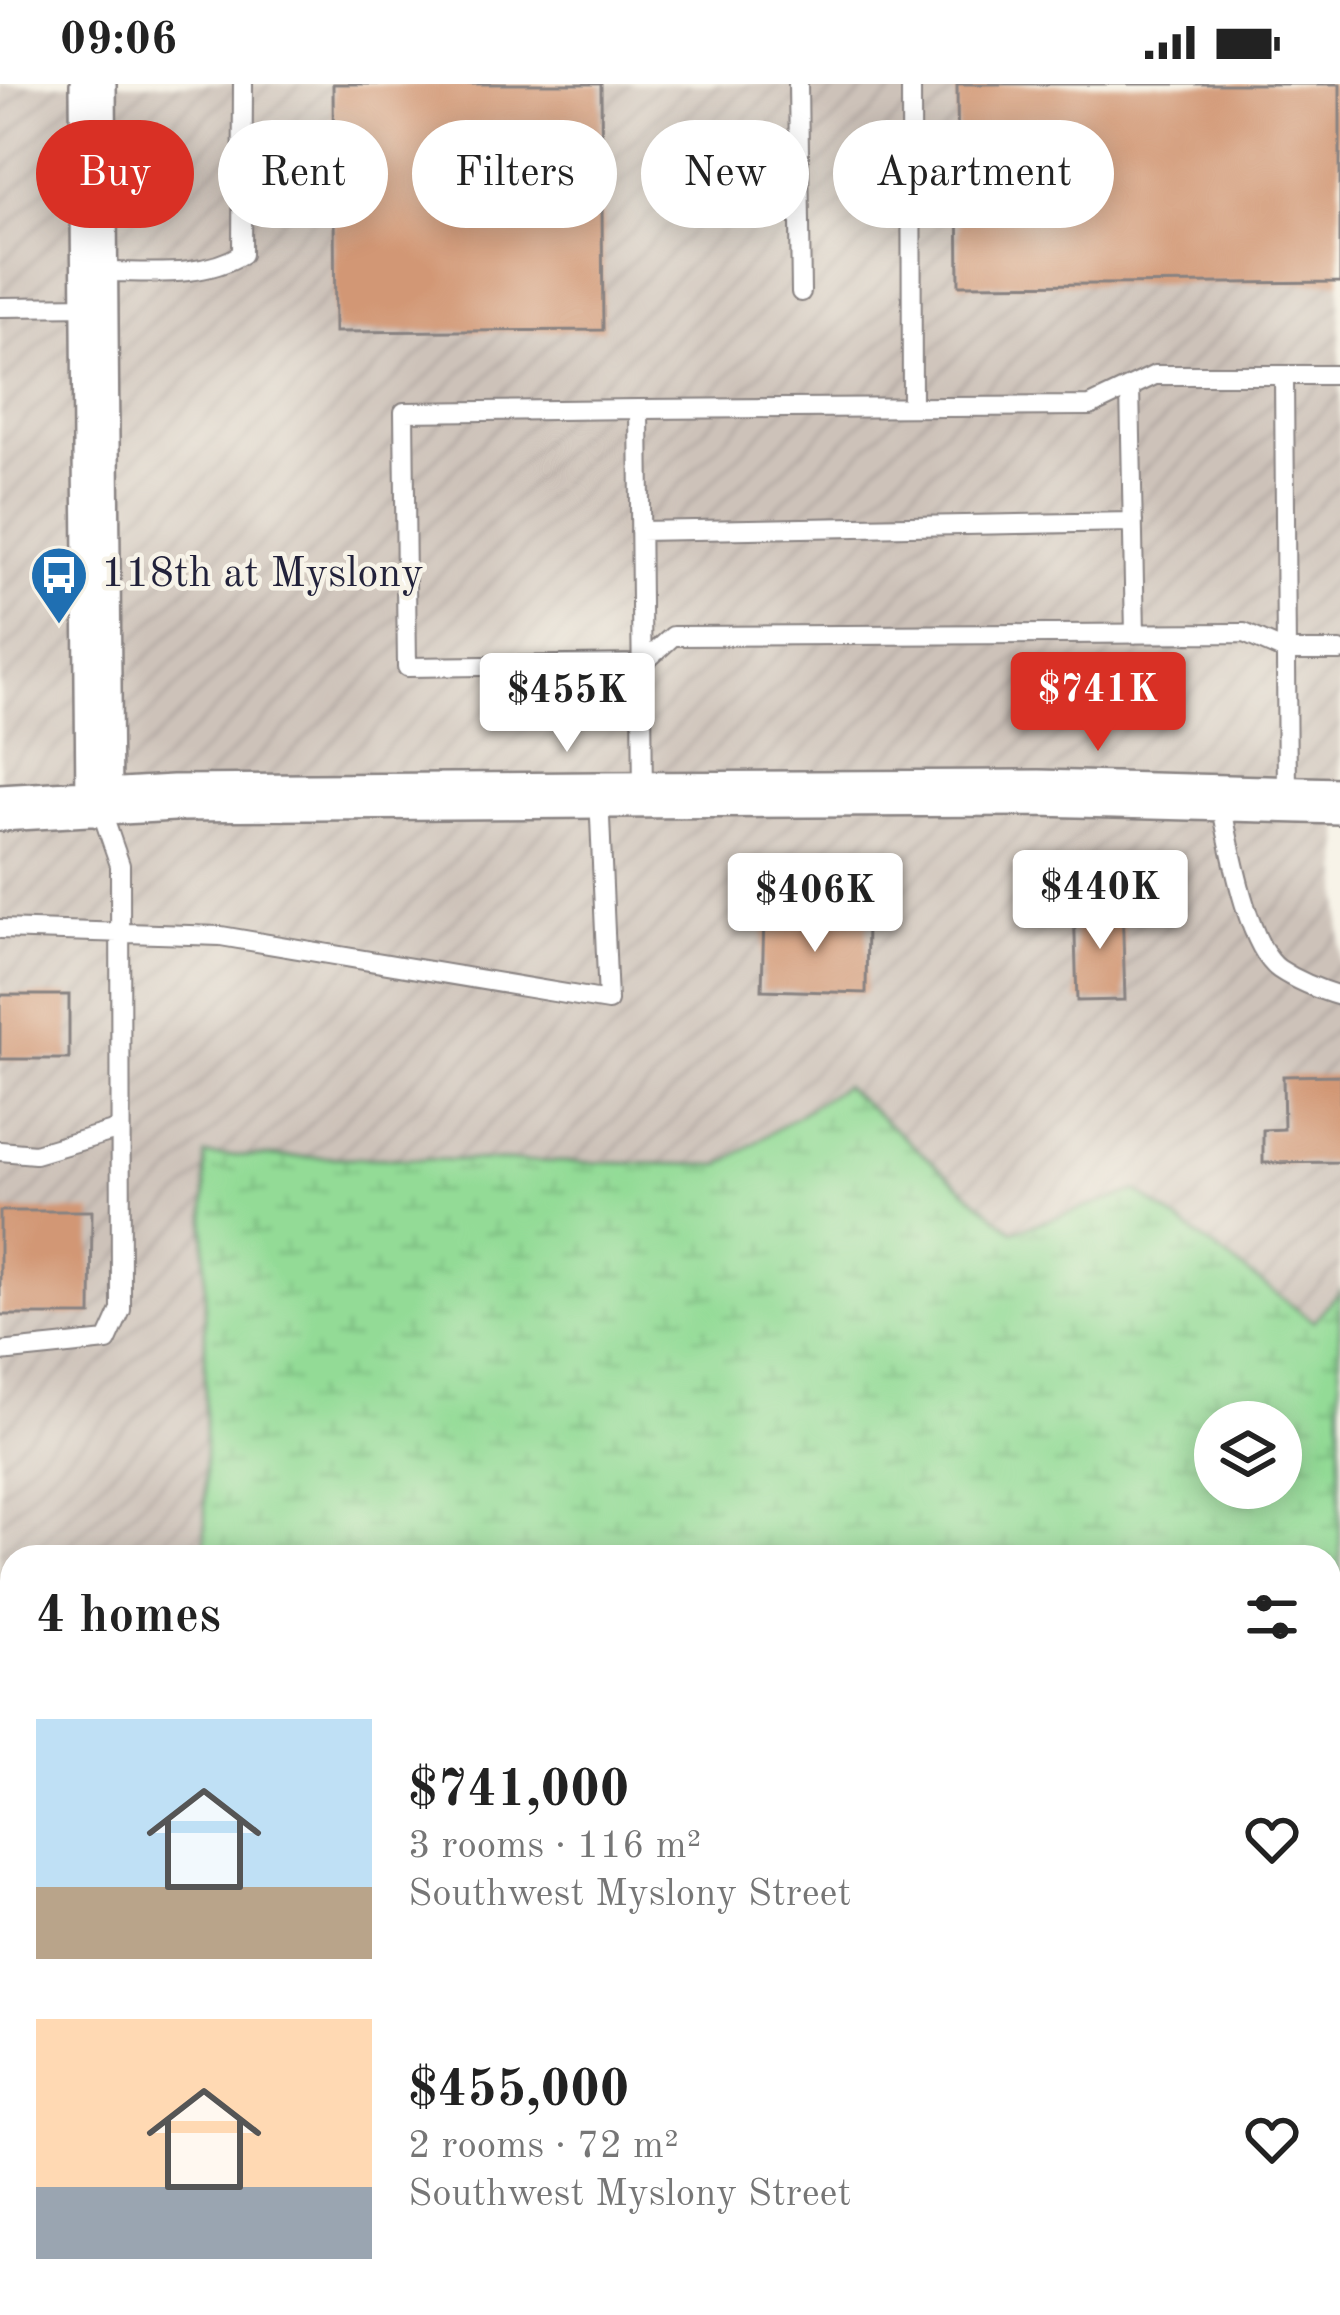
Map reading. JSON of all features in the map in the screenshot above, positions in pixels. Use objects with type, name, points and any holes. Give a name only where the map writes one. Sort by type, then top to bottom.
[{"type":"street","points":[[94,84],[99,804]]},
{"type":"street","points":[[0,808],[174,798],[621,795],[1039,793],[1340,801]]},
{"type":"lane","points":[[0,307],[221,267],[242,254],[243,84]]},
{"type":"lane","points":[[798,84],[801,292]]},
{"type":"lane","points":[[911,84],[912,407]]},
{"type":"lane","points":[[1340,375],[1155,375],[1090,406],[404,412],[406,667],[642,664],[673,636],[1244,633],[1285,651],[1340,651]]},
{"type":"lane","points":[[1285,375],[1287,800]]},
{"type":"lane","points":[[1130,387],[1135,634]]},
{"type":"lane","points":[[0,928],[119,928],[221,936],[608,1001],[621,795],[642,664],[639,409]]},
{"type":"lane","points":[[640,531],[1132,522]]},
{"type":"lane","points":[[1220,800],[1235,867],[1264,952],[1277,968],[1340,996]]},
{"type":"lane","points":[[0,1352],[107,1341],[121,1310],[120,865],[99,804]]},
{"type":"lane","points":[[0,1151],[35,1154],[120,1129]]},
{"type":"shaded area","points":[[0,84],[1340,84],[1340,1291],[1313,1322],[1137,1192],[1013,1231],[844,1086],[720,1165],[206,1155],[205,1545],[0,1545]]},
{"type":"green space","points":[[844,1086],[1013,1231],[1137,1191],[1313,1321],[1340,1291],[1340,1545],[205,1545],[205,1155],[720,1165]]},
{"type":"building","points":[[333,84],[601,84],[601,120],[412,120],[412,228],[602,228],[603,330],[335,332],[334,228],[388,228],[388,120],[333,120]]},
{"type":"building","points":[[957,84],[1340,84],[1340,282],[959,285],[958,228],[1114,228],[1114,120],[957,120]]},
{"type":"building","points":[[1122,903],[1125,1000],[1077,1001],[1074,904]]},
{"type":"building","points":[[764,917],[867,920],[866,993],[762,990]]},
{"type":"building","points":[[0,995],[69,995],[69,1059],[0,1059]]},
{"type":"building","points":[[1340,1075],[1340,1162],[1263,1163],[1263,1130],[1284,1129],[1283,1076]]},
{"type":"building","points":[[0,1211],[92,1211],[91,1315],[0,1315]]},
{"type":"place","name":"118th at Myslony","points":[[59,626]]}]
